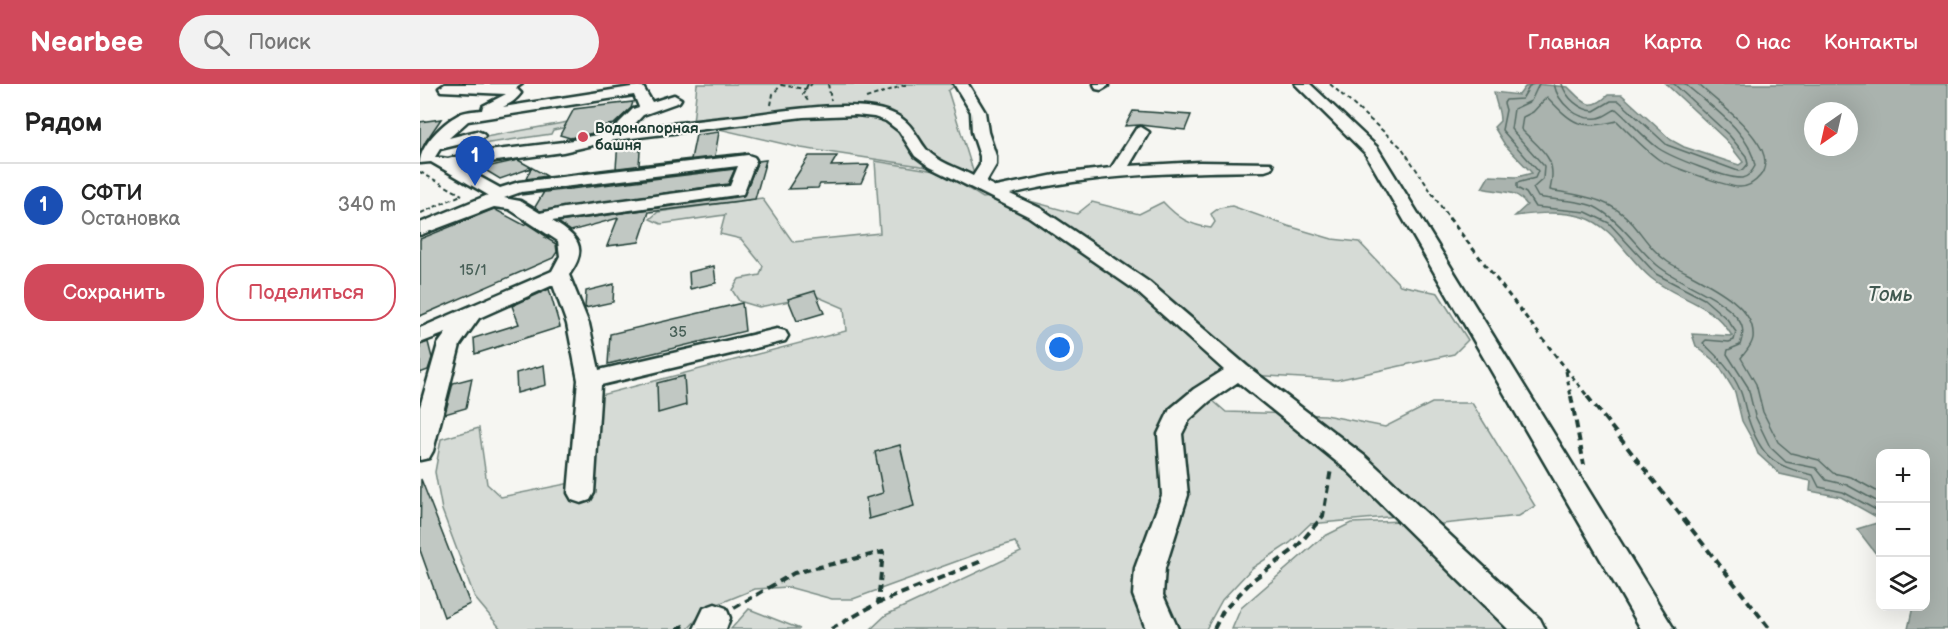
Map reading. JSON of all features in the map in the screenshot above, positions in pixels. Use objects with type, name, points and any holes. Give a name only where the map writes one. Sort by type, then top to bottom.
[{"type":"street","points":[[498,88],[514,84]]},
{"type":"street","points":[[961,84],[963,91],[977,110],[980,133],[991,158],[987,171],[975,184]]},
{"type":"street","points":[[1302,84],[1371,150],[1658,629]]},
{"type":"street","points":[[429,155],[464,117],[495,106],[509,99],[514,93],[508,89],[498,88],[446,88]]},
{"type":"street","points":[[464,117],[638,90],[646,107]]},
{"type":"street","points":[[615,135],[629,118],[646,107],[674,99]]},
{"type":"street","points":[[667,129],[699,113],[720,110]]},
{"type":"street","points":[[448,165],[471,158],[563,147],[615,135],[830,111],[876,113],[891,118],[905,128],[921,153],[936,164],[1034,212],[1142,286],[1239,371],[1357,464],[1528,629]]},
{"type":"street","points":[[1116,174],[1141,132]]},
{"type":"street","points":[[429,155],[477,136]]},
{"type":"street","points":[[420,138],[429,155],[448,165],[495,198],[514,205],[538,219],[569,242],[571,250],[559,275],[420,336]]},
{"type":"street","points":[[563,147],[588,152],[611,149],[609,154]]},
{"type":"street","points":[[420,228],[519,187],[748,160],[737,190],[564,213],[538,219]]},
{"type":"street","points":[[995,192],[1016,186],[1116,174],[1221,166],[1265,166]]},
{"type":"street","points":[[514,205],[743,174]]},
{"type":"street","points":[[559,275],[578,324],[590,380],[581,493]]},
{"type":"street","points":[[420,451],[428,393],[449,344],[472,313]]},
{"type":"street","points":[[590,380],[777,336]]},
{"type":"street","points":[[1162,629],[1148,595],[1150,567],[1175,495],[1170,434],[1179,415],[1202,395],[1239,371]]},
{"type":"path","points":[[781,86],[805,89],[812,84]]},
{"type":"path","points":[[830,111],[908,84]]},
{"type":"path","points":[[1330,84],[1402,148],[1442,210],[1770,629]]},
{"type":"path","points":[[420,214],[426,209],[462,195],[429,155]]},
{"type":"path","points":[[1565,370],[1585,472]]},
{"type":"path","points":[[1214,629],[1223,611],[1253,580],[1296,549],[1323,516],[1332,472],[1327,461]]},
{"type":"path","points":[[716,620],[794,573],[883,552],[878,603]]},
{"type":"path","points":[[831,629],[878,603],[982,561]]},
{"type":"shaded area","points":[[697,84],[957,84],[948,91],[974,174],[801,148],[693,123]]},
{"type":"shaded area","points":[[568,122],[567,127],[553,130],[551,134],[468,146],[458,142]]},
{"type":"shaded area","points":[[875,161],[942,172],[983,198],[1008,195],[1077,214],[1092,202],[1139,214],[1163,202],[1184,220],[1211,228],[1215,222],[1211,214],[1219,208],[1232,206],[1332,239],[1359,242],[1400,285],[1438,293],[1468,340],[1454,354],[1337,380],[1215,373],[1211,399],[1226,412],[1325,415],[1385,427],[1432,403],[1472,403],[1535,506],[1519,516],[1433,525],[1398,516],[1310,524],[1290,543],[1252,568],[1222,600],[1206,629],[871,629],[886,615],[1021,552],[1015,542],[853,599],[832,599],[788,587],[755,589],[706,609],[688,629],[501,629],[475,598],[442,510],[435,472],[441,439],[479,428],[487,484],[501,497],[591,479],[597,396],[846,331],[844,308],[816,296],[759,307],[739,301],[732,290],[739,279],[760,275],[763,266],[741,239],[720,234],[725,215],[661,224],[650,219],[658,212],[762,198],[793,242],[880,233]]},
{"type":"shaded area","points":[[1402,521],[1512,629],[1232,629],[1241,608],[1323,537],[1351,523]]},
{"type":"shaded area","points":[[749,609],[800,629],[731,629]]},
{"type":"water","name":"Томь","points":[[1535,84],[1568,87],[1583,101],[1591,104],[1608,95],[1622,95],[1671,140],[1684,147],[1739,165],[1743,162],[1725,139],[1666,84],[1948,84],[1948,629],[1908,629],[1912,611],[1930,611],[1930,449],[1876,449],[1876,517],[1841,497],[1810,491],[1811,481],[1780,474],[1758,454],[1742,421],[1735,392],[1718,364],[1696,346],[1692,334],[1732,336],[1715,316],[1651,278],[1612,235],[1594,221],[1558,213],[1515,216],[1527,205],[1523,200],[1512,193],[1482,188],[1489,176],[1517,177],[1532,173],[1505,145],[1494,127],[1500,121],[1494,92],[1519,95],[1525,87]]},
{"type":"water","points":[[1876,523],[1876,554],[1857,529]]},
{"type":"building","points":[[633,102],[631,108],[614,124],[596,127],[593,133],[570,138],[560,135],[574,109]]},
{"type":"building","points":[[1133,111],[1191,115],[1185,130],[1140,125],[1125,126]]},
{"type":"building","points":[[441,119],[426,141],[420,153],[420,122]]},
{"type":"building","points":[[719,132],[715,156],[745,153],[559,175],[616,168],[618,142],[641,139],[639,165],[691,159],[696,135]]},
{"type":"building","points":[[809,156],[837,156],[831,166],[869,165],[861,183],[820,184],[818,188],[788,189]]},
{"type":"building","points":[[518,160],[547,176],[526,179],[531,168],[500,179],[482,168]]},
{"type":"building","points":[[766,160],[755,199],[649,212],[639,242],[607,246],[618,218],[571,231],[558,222],[743,196],[758,161]]},
{"type":"building","points":[[735,169],[728,184],[540,211],[535,207],[544,192]]},
{"type":"building","points":[[494,209],[524,225],[526,223],[549,238],[546,238],[556,244],[557,252],[553,258],[420,316],[420,239]]},
{"type":"building","points":[[714,266],[716,283],[690,289],[689,272]]},
{"type":"building","points":[[614,284],[613,302],[585,308],[586,291]]},
{"type":"building","points":[[549,289],[560,327],[475,354],[474,338],[519,324],[512,306]]},
{"type":"building","points":[[815,291],[824,313],[797,321],[788,299]]},
{"type":"building","points":[[742,303],[745,331],[608,364],[610,334]]},
{"type":"building","points":[[428,342],[432,358],[428,370],[420,373],[420,345]]},
{"type":"building","points":[[544,365],[546,385],[517,393],[516,373]]},
{"type":"building","points":[[684,376],[686,405],[658,413],[657,383]]},
{"type":"building","points":[[472,378],[466,408],[445,414],[453,383]]},
{"type":"building","points":[[900,445],[914,506],[869,519],[866,498],[883,493],[875,452]]},
{"type":"building","points":[[421,479],[470,604],[444,617],[420,550]]},
{"type":"place","name":"Водонапорная башня","points":[[583,137]]},
{"type":"place","name":"СФТИ","points":[[475,186]]}]
